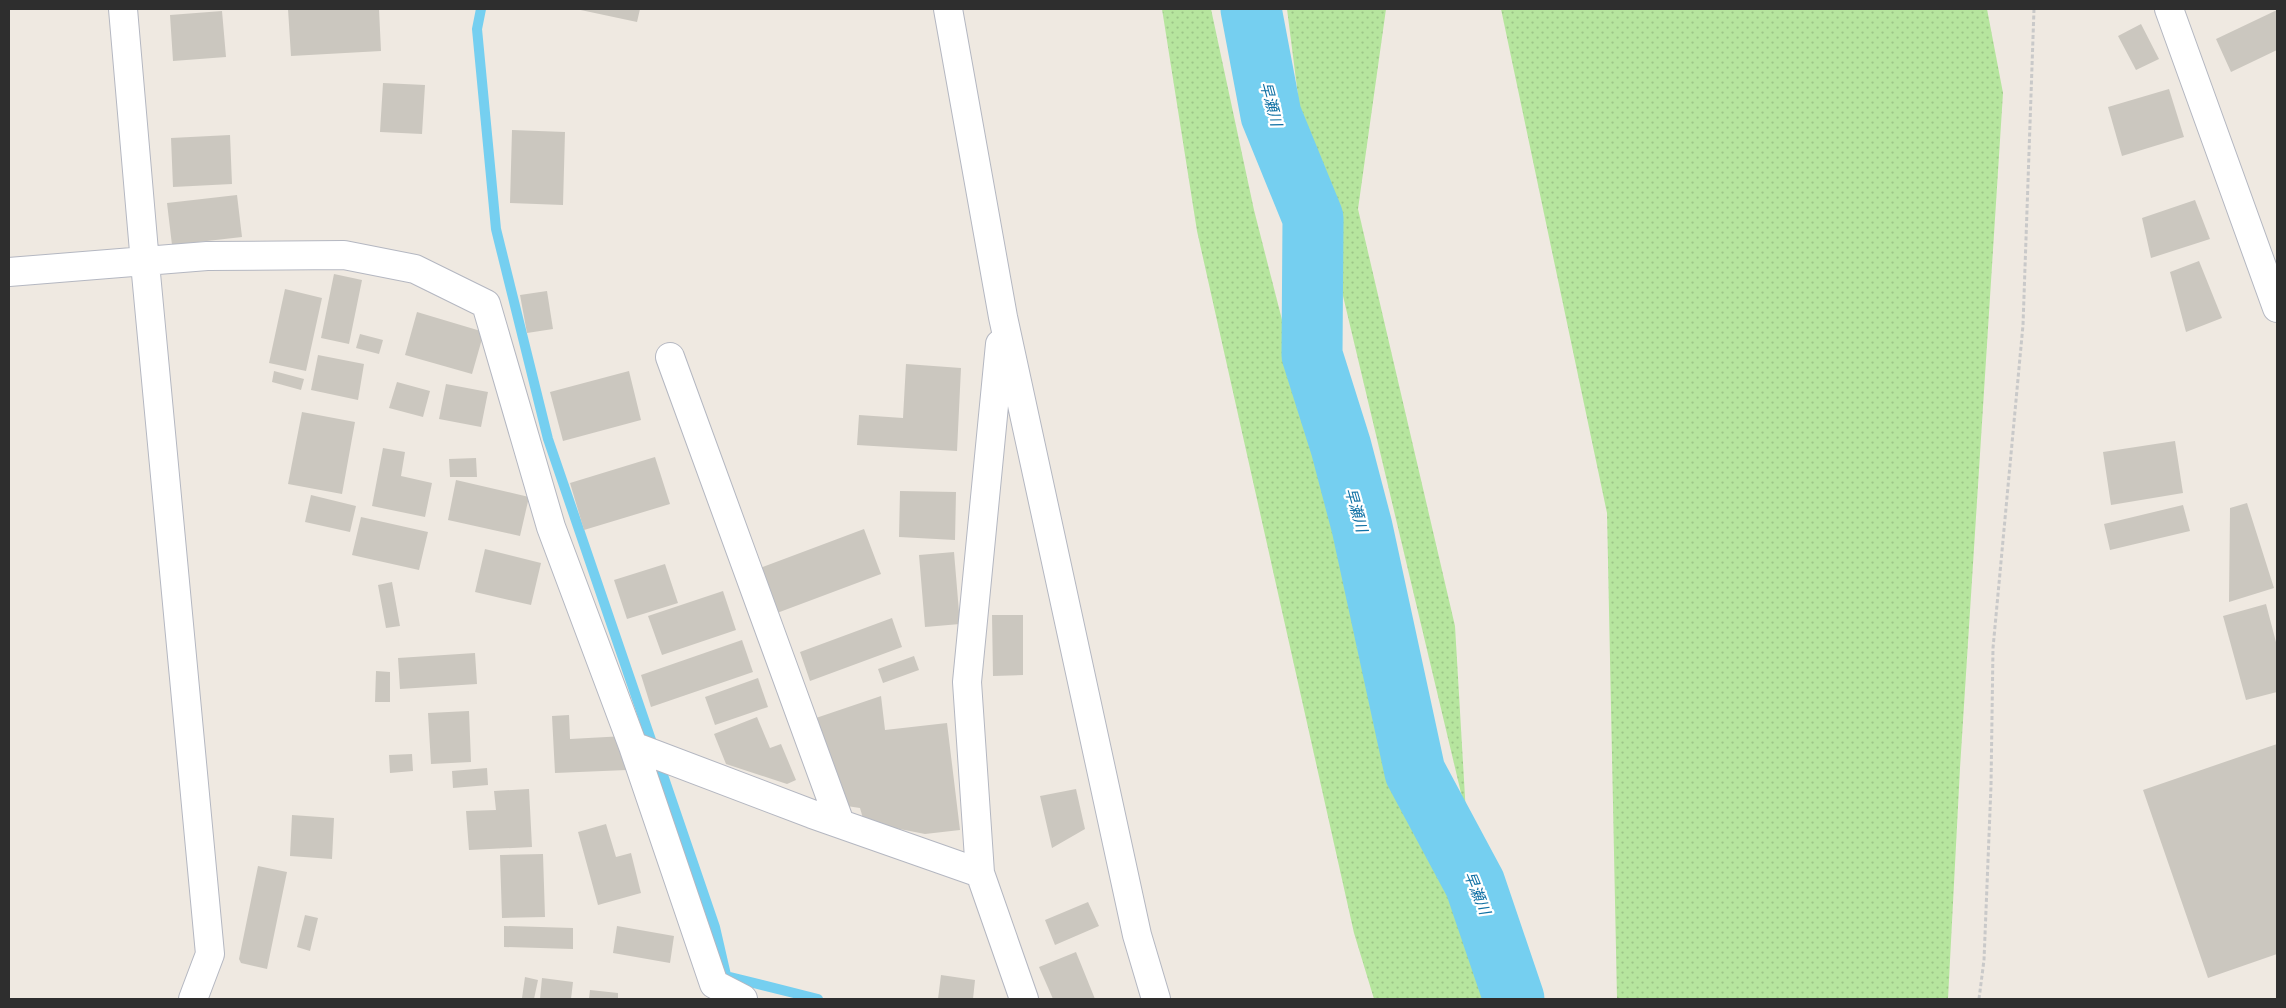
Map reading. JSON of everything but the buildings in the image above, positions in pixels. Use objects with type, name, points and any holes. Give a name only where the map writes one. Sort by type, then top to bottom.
[{"type":"street","points":[[123,9],[144,263],[210,954],[194,999]]},
{"type":"street","points":[[948,9],[1003,317],[1137,935],[1156,999]]},
{"type":"street","points":[[2169,9],[2277,308]]},
{"type":"street","points":[[9,272],[144,263],[207,256],[344,255],[415,269],[486,304],[551,527],[633,746],[714,984],[743,999]]},
{"type":"street","points":[[1003,317],[967,682],[980,872],[1024,999]]},
{"type":"street","points":[[670,357],[840,824]]},
{"type":"street","points":[[633,746],[840,824],[980,872]]},
{"type":"path","points":[[1979,999],[1984,960],[1994,648],[2023,325],[2034,9]]},
{"type":"green space","points":[[1162,9],[1211,9],[1254,210],[1321,473],[1408,777],[1490,999],[1374,999],[1354,933],[1197,231]]},
{"type":"green space","points":[[1287,9],[1386,9],[1358,209],[1455,626],[1466,814],[1301,119]]},
{"type":"green space","points":[[1501,9],[1987,9],[2003,93],[1960,768],[1948,999],[1617,999],[1607,513]]},
{"type":"waterway","points":[[481,9],[477,29],[496,229],[548,439],[715,927],[729,988]]},
{"type":"waterway","name":"早瀬川","points":[[1251,9],[1271,115],[1313,218],[1312,355],[1341,447],[1362,527],[1415,772],[1475,884],[1514,999]]},
{"type":"waterway","points":[[726,976],[818,999]]}]
